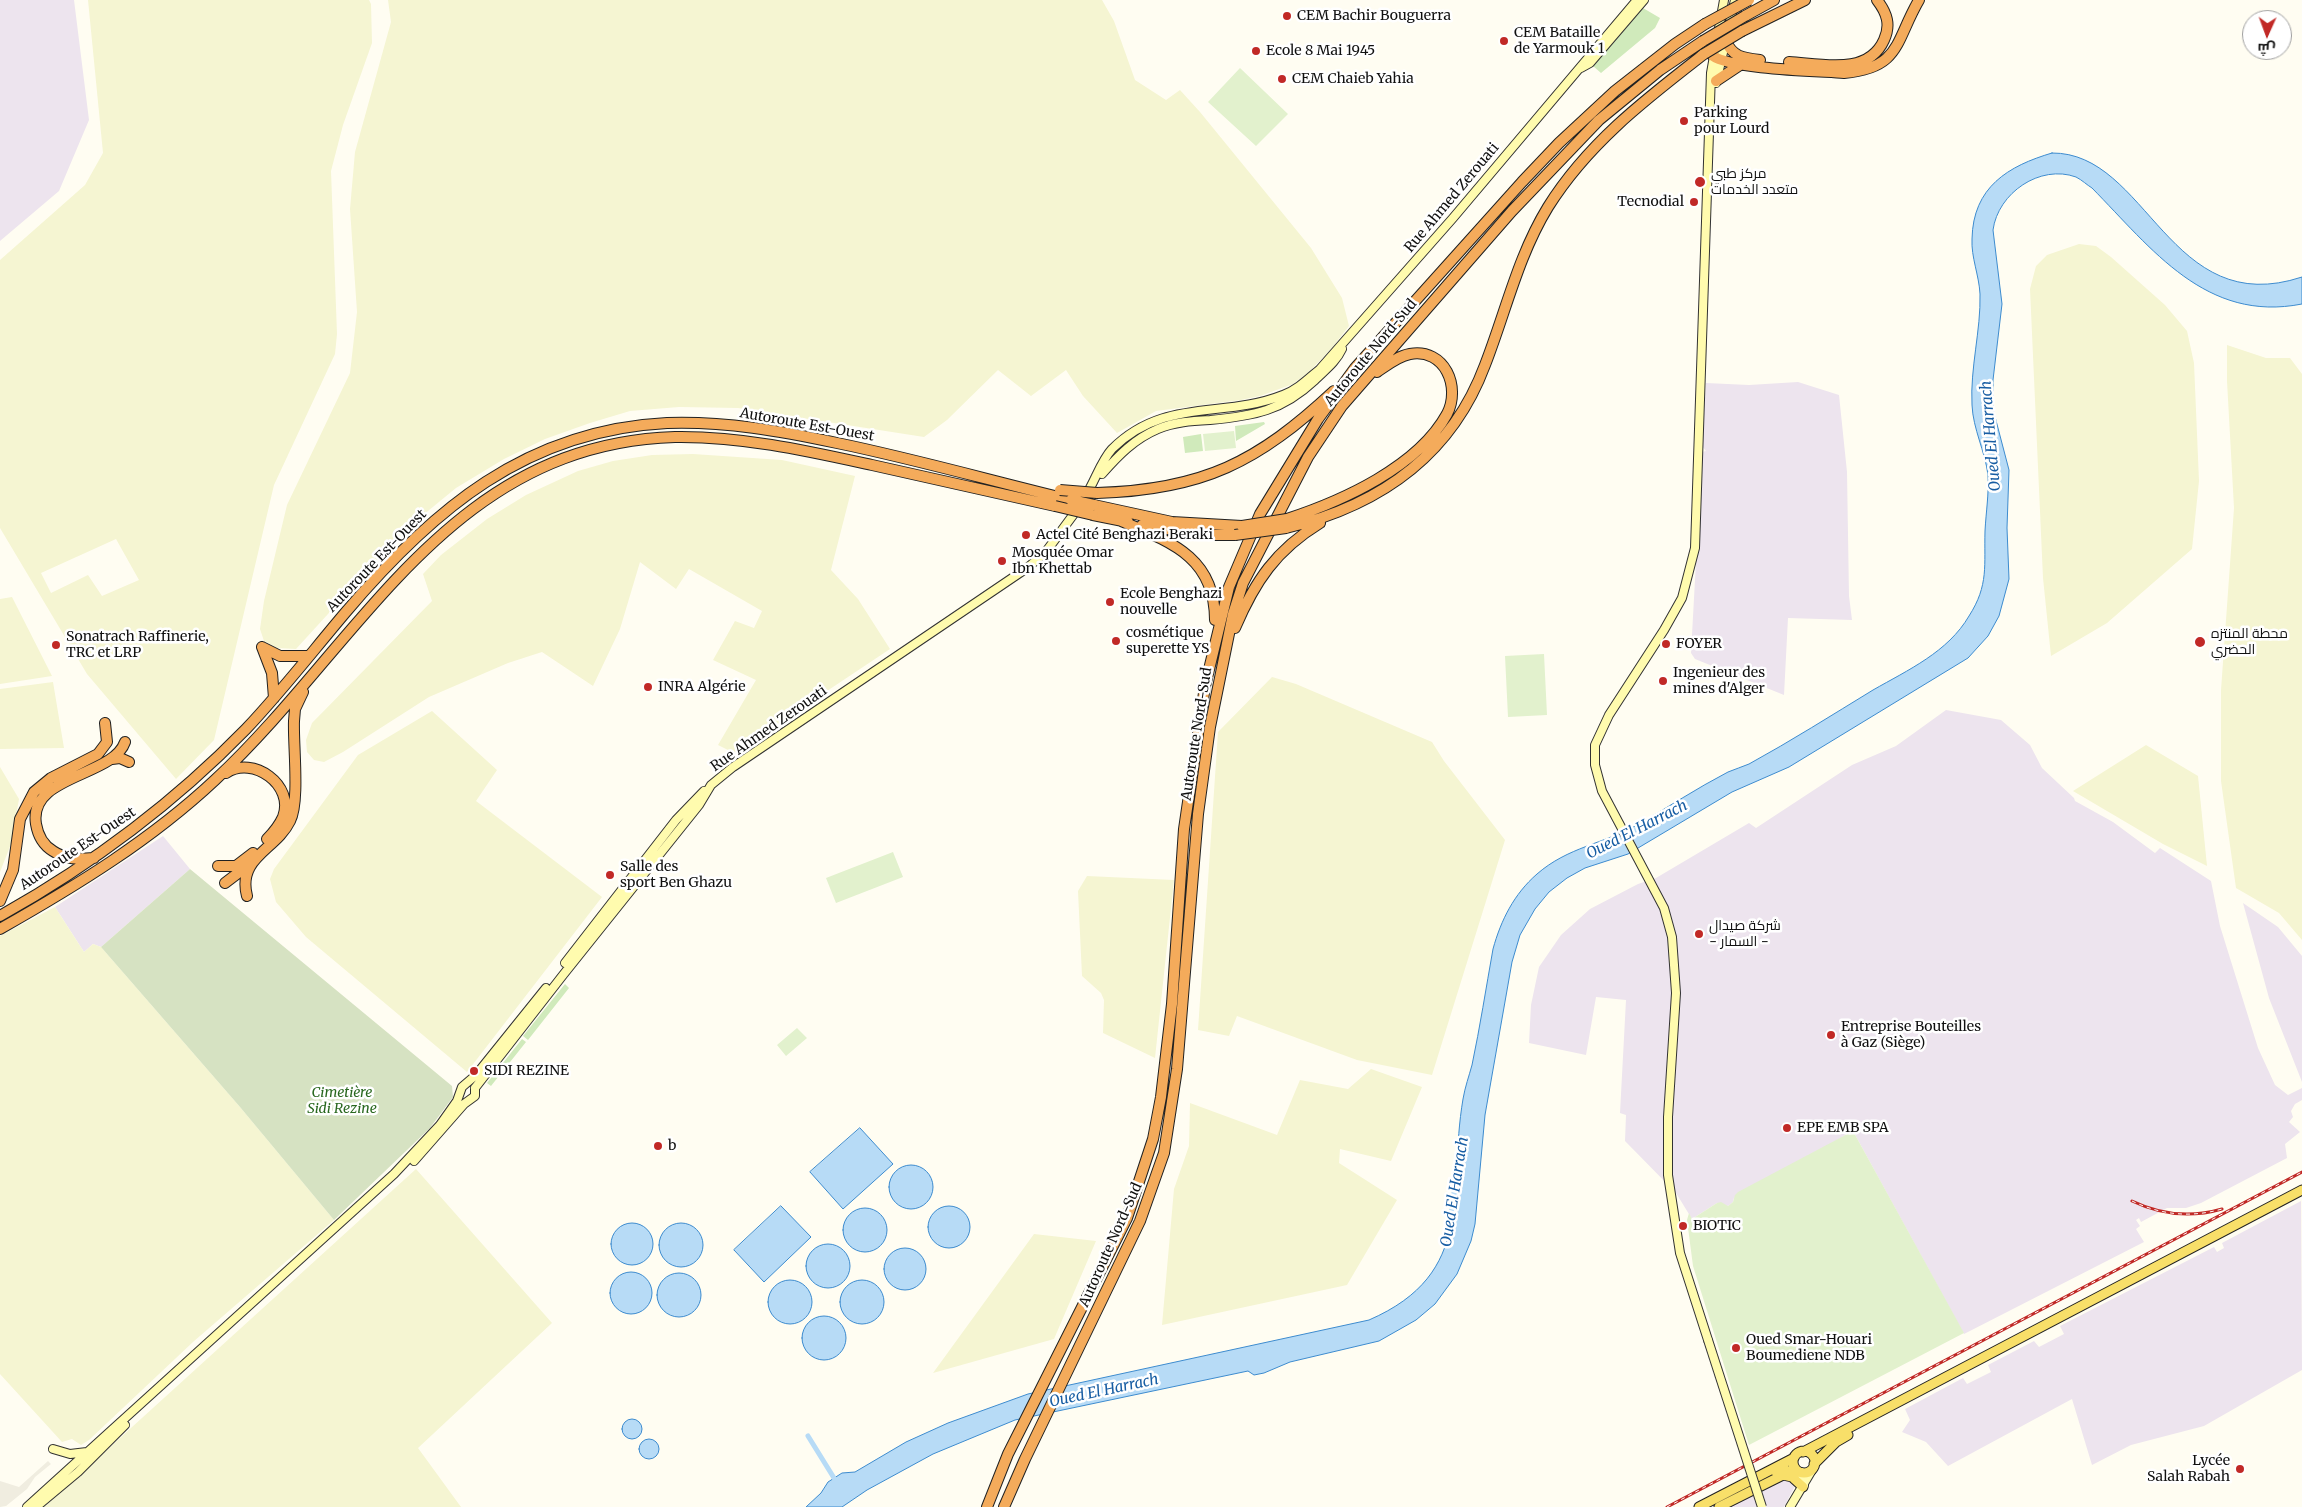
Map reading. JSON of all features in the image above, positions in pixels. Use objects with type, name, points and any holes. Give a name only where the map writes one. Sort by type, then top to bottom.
[{"type":"highway","name":"Autoroute Nord-Sud","points":[[987,1507],[1008,1454],[1127,1218],[1153,1139],[1161,1097],[1172,1004],[1184,829],[1205,686],[1228,587],[1260,514],[1318,419],[1355,368],[1559,142],[1615,91],[1675,44],[1705,24],[1749,0]]},
{"type":"highway","name":"Autoroute Nord-Sud","points":[[1004,1507],[1024,1459],[1109,1286],[1150,1195],[1164,1153],[1177,1068],[1198,814],[1210,727],[1224,654],[1243,583],[1284,498],[1308,457],[1342,406],[1512,211],[1599,120],[1660,70],[1703,41],[1774,0]]},
{"type":"highway","points":[[1224,654],[1248,598],[1266,570],[1294,540],[1333,515],[1395,482],[1440,444],[1457,421],[1477,385],[1526,249],[1561,188],[1611,130],[1639,104],[1712,57],[1742,31],[1805,0]]},
{"type":"highway","points":[[1725,40],[1733,54],[1741,58],[1842,66],[1856,64],[1875,54],[1888,32],[1888,19],[1878,0]]},
{"type":"highway","points":[[1712,57],[1740,65],[1844,73],[1874,68],[1886,60],[1895,49],[1919,0]]},
{"type":"highway","points":[[1716,81],[1740,65]]},
{"type":"highway","points":[[1094,510],[1172,522],[1242,526],[1287,524],[1385,474],[1413,452],[1434,432],[1452,403],[1453,392],[1448,371],[1427,355],[1410,354],[1398,358],[1367,378]]},
{"type":"highway","points":[[987,478],[1060,490],[1095,489],[1132,492],[1184,484],[1214,474],[1239,462],[1280,437],[1307,416],[1355,368]]},
{"type":"highway","name":"Autoroute Est-Ouest","points":[[0,916],[95,858],[187,785],[248,728],[381,573],[415,537],[454,503],[492,477],[521,461],[553,448],[587,437],[668,423],[738,426],[782,431],[987,478],[1071,500],[1094,510]]},
{"type":"highway","name":"Autoroute Est-Ouest","points":[[0,928],[115,860],[215,780],[316,671],[382,592],[417,555],[455,522],[477,505],[538,470],[575,454],[612,444],[675,438],[742,441],[831,456],[1055,506],[1094,510]]},
{"type":"highway","points":[[1094,510],[1176,545],[1195,561],[1209,583],[1215,608],[1214,646]]},
{"type":"highway","points":[[1121,521],[1180,532],[1236,535],[1333,515]]},
{"type":"highway","points":[[274,698],[272,672],[262,646],[280,656],[309,656]]},
{"type":"highway","points":[[218,866],[230,867],[246,863],[281,834],[294,812],[293,743],[295,709],[300,695],[316,671]]},
{"type":"highway","points":[[98,754],[107,742],[105,723]]},
{"type":"highway","points":[[0,901],[13,870],[20,819],[34,792],[51,778],[125,742],[122,751],[111,760]]},
{"type":"highway","points":[[95,858],[76,859],[61,856],[46,846],[37,833],[35,820],[38,807],[46,793],[68,780],[111,760],[120,758],[129,762]]},
{"type":"highway","points":[[215,780],[234,767],[248,766],[263,771],[275,781],[283,798],[283,817],[274,832],[246,863],[245,880],[247,896]]},
{"type":"main road","name":"Rue Ahmed Zerouati","points":[[475,1088],[562,975],[699,805],[711,785],[810,715],[1020,573],[1045,553],[1119,455],[1134,442],[1159,428],[1188,421],[1251,415],[1283,404],[1306,388],[1337,360],[1345,342],[1359,325],[1637,0]]},
{"type":"main road","name":"Rue Ahmed Zerouati","points":[[1577,71],[1590,63],[1644,0]]},
{"type":"main road","points":[[1724,0],[1712,57],[1695,548],[1682,598],[1664,630],[1609,715],[1595,745],[1595,765],[1602,791],[1664,908],[1672,937],[1676,993],[1668,1117],[1668,1175],[1680,1253],[1762,1507]]},
{"type":"main road","points":[[1710,107],[1716,81],[1712,57],[1725,40],[1735,0]]},
{"type":"main road","points":[[27,1507],[394,1174],[440,1125],[461,1094],[462,1087],[467,1084],[676,820],[711,785]]},
{"type":"main road","points":[[36,1507],[78,1472],[131,1419],[401,1173],[469,1100],[475,1096],[475,1088],[467,1084]]},
{"type":"main road","points":[[461,1094],[465,1099],[469,1100]]},
{"type":"main road","points":[[1790,1507],[1804,1486],[1813,1467],[1844,1436],[1920,1393],[2302,1190]]},
{"type":"main road","points":[[1699,1507],[2302,1195]]},
{"type":"main road","points":[[53,1450],[70,1454],[89,1451]]},
{"type":"main road","points":[[1803,1452],[1813,1457],[1813,1467]]},
{"type":"main road","points":[[1794,1458],[1794,1465],[1799,1471],[1804,1486]]},
{"type":"main road","points":[[1710,1507],[1778,1471],[1799,1471],[1813,1467]]},
{"type":"main road","points":[[1719,1507],[1783,1475],[1792,1477],[1804,1486]]},
{"type":"shaded area","points":[[0,0],[74,0],[89,120],[59,191],[0,241]]},
{"type":"shaded area","points":[[1798,382],[1839,395],[1847,472],[1849,596],[1852,620],[1788,618],[1784,695],[1695,659],[1691,653],[1702,452],[1706,451],[1702,446],[1706,383],[1749,385]]},
{"type":"shaded area","points":[[1946,710],[2001,720],[2030,745],[2042,768],[2075,801],[2113,822],[2155,853],[2160,848],[2211,881],[2220,926],[2258,1048],[2275,1085],[2288,1095],[2302,1088],[2302,1100],[2295,1104],[2291,1111],[2293,1117],[2289,1122],[2300,1132],[2285,1144],[2287,1158],[2201,1203],[2186,1208],[2167,1208],[2141,1222],[2139,1218],[2136,1220],[2140,1226],[2136,1229],[2144,1242],[1964,1334],[1853,1131],[1734,1198],[1733,1202],[1728,1206],[1717,1203],[1692,1219],[1676,1193],[1625,1141],[1626,1115],[1620,1113],[1626,1000],[1596,997],[1586,1055],[1529,1043],[1531,1005],[1539,967],[1561,935],[1590,909],[1638,884],[1656,878],[1749,823],[1756,828],[1852,765],[1896,746]]},
{"type":"shaded area","points":[[163,836],[190,869],[101,947],[93,944],[84,952],[55,907]]},
{"type":"shaded area","points":[[2243,903],[2278,927],[2302,956],[2302,1082],[2269,998]]},
{"type":"shaded area","points":[[2301,1201],[2302,1370],[2204,1426],[2131,1445],[2092,1465],[2072,1399],[1948,1466],[1926,1442],[1902,1432],[1910,1420],[1905,1409],[1963,1378],[1967,1384],[1991,1372],[1988,1365],[2034,1341],[2039,1347],[2064,1334],[2060,1326],[2214,1247],[2217,1252],[2224,1248],[2222,1243]]},
{"type":"shaded area","points":[[48,1461],[51,1464],[35,1477],[27,1489],[6,1506],[0,1507],[0,1481],[19,1487]]},
{"type":"shaded area","points":[[1786,1478],[1796,1484],[1784,1507],[1726,1507]]},
{"type":"green space","points":[[88,0],[369,0],[371,4],[372,43],[343,125],[331,171],[337,334],[335,354],[274,485],[214,740],[176,779],[87,674],[0,528],[0,260],[85,185],[103,153]],"holes":[[[116,539],[139,580],[102,596],[88,575],[51,593],[41,573]]]},
{"type":"green space","points":[[388,0],[1102,0],[1114,21],[1135,80],[1166,100],[1180,90],[1200,112],[1311,248],[1342,298],[1349,326],[1332,348],[1309,372],[1293,384],[1260,396],[1241,400],[1156,411],[1117,433],[1083,396],[1066,370],[1031,396],[998,370],[947,420],[924,437],[738,408],[679,407],[630,411],[590,423],[545,439],[504,459],[456,488],[417,520],[381,556],[296,649],[277,648],[264,641],[260,629],[264,601],[287,505],[350,373],[357,312],[350,209],[355,152],[391,22]]},
{"type":"green space","points":[[1643,8],[1660,18],[1655,28],[1601,73],[1593,66]]},
{"type":"green space","points":[[1240,68],[1288,114],[1256,146],[1208,102]]},
{"type":"green space","points":[[2079,244],[2096,246],[2111,257],[2165,305],[2187,331],[2194,363],[2199,481],[2192,549],[2107,623],[2051,656],[2043,578],[2030,289],[2036,266],[2047,255]]},
{"type":"green space","points":[[2227,345],[2266,358],[2290,358],[2302,374],[2302,940],[2279,913],[2236,888],[2221,781],[2221,690],[2234,508],[2227,381]]},
{"type":"green space","points":[[1264,422],[1265,424],[1236,441],[1235,426]]},
{"type":"green space","points":[[1234,431],[1236,448],[1205,451],[1203,434]]},
{"type":"green space","points":[[1201,434],[1203,451],[1185,453],[1183,437]]},
{"type":"green space","points":[[693,454],[782,460],[855,476],[831,570],[858,599],[890,649],[734,753],[718,745],[756,680],[713,660],[735,621],[754,628],[762,611],[689,569],[676,589],[640,562],[620,629],[593,686],[542,652],[508,663],[429,697],[324,762],[314,760],[307,752],[306,740],[312,723],[432,601],[423,574],[441,555],[487,519],[526,495],[578,471],[613,461],[652,455]]},
{"type":"green space","points":[[12,597],[52,676],[0,684],[0,599]]},
{"type":"green space","points":[[1544,654],[1547,715],[1508,717],[1505,656]]},
{"type":"green space","points":[[1272,677],[1296,684],[1432,742],[1444,761],[1505,840],[1432,1075],[1357,1060],[1237,1016],[1229,1036],[1198,1030],[1218,732]]},
{"type":"green space","points":[[53,682],[64,748],[0,749],[0,689]]},
{"type":"green space","points":[[432,711],[497,770],[476,801],[602,897],[467,1072],[306,937],[276,902],[270,879],[274,869],[358,755]]},
{"type":"green space","points":[[2146,745],[2198,776],[2207,866],[2163,844],[2073,791]]},
{"type":"green space","points":[[0,767],[19,799],[11,844],[0,872]]},
{"type":"green space","points":[[893,852],[903,877],[836,903],[826,878]]},
{"type":"green space","name":"Cimetière Sidi Rezine","points":[[190,869],[452,1086],[453,1097],[430,1128],[334,1220],[240,1107],[101,947]]},
{"type":"green space","points":[[1087,876],[1174,880],[1155,1058],[1103,1033],[1104,1000],[1101,993],[1082,976],[1078,891]]},
{"type":"green space","points":[[55,907],[84,952],[93,944],[101,947],[240,1107],[334,1220],[193,1342],[89,1440],[81,1445],[72,1439],[62,1442],[0,1374],[0,936]]},
{"type":"green space","points":[[565,984],[569,988],[528,1040],[523,1036]]},
{"type":"green space","points":[[797,1028],[807,1038],[786,1056],[777,1045]]},
{"type":"green space","points":[[522,1039],[526,1042],[491,1086],[487,1083]]},
{"type":"green space","points":[[1371,1069],[1422,1087],[1391,1161],[1340,1149],[1339,1163],[1397,1200],[1347,1285],[1162,1325],[1174,1189],[1189,1146],[1190,1103],[1277,1135],[1300,1080],[1348,1089]]},
{"type":"green space","points":[[1853,1131],[1964,1333],[1749,1445],[1693,1266],[1687,1220],[1689,1213],[1692,1219],[1717,1203],[1721,1202],[1728,1206],[1733,1202],[1738,1192]]},
{"type":"green space","points":[[416,1169],[552,1323],[418,1448],[461,1507],[44,1507]]},
{"type":"green space","points":[[1034,1234],[1096,1241],[1054,1339],[933,1373]]},
{"type":"water","points":[[2052,153],[2085,160],[2113,178],[2190,257],[2220,276],[2257,284],[2302,277],[2302,304],[2268,307],[2237,302],[2209,292],[2184,276],[2160,257],[2092,188],[2076,177],[2062,174],[2035,178],[2023,185],[2003,204],[1993,230],[2002,304],[1993,380],[1993,409],[2009,470],[2007,528],[2009,579],[1999,616],[1988,636],[1968,658],[1789,767],[1732,792],[1628,854],[1585,868],[1567,878],[1549,892],[1535,909],[1520,935],[1512,962],[1485,1115],[1475,1224],[1471,1241],[1457,1274],[1435,1304],[1416,1320],[1379,1341],[1290,1362],[1264,1373],[1254,1375],[1248,1371],[1015,1420],[933,1454],[867,1490],[842,1507],[806,1507],[821,1493],[828,1482],[842,1473],[855,1472],[906,1442],[948,1423],[1028,1394],[1369,1320],[1403,1301],[1427,1279],[1442,1254],[1450,1227],[1455,1198],[1463,1099],[1475,1051],[1493,949],[1504,918],[1522,890],[1537,874],[1561,858],[1637,825],[1716,778],[1765,755],[1913,667],[1939,650],[1950,640],[1969,616],[1983,584],[1988,496],[1988,475],[1974,423],[1972,405],[1980,308],[1980,294],[1972,246],[1974,221],[1986,192],[1996,181],[2021,165]]},
{"type":"water","points":[[860,1128],[893,1164],[843,1209],[810,1172]]},
{"type":"water","points":[[911,1165],[923,1169],[929,1175],[933,1187],[929,1199],[923,1205],[911,1209],[899,1205],[893,1199],[889,1187],[893,1175],[899,1169]]},
{"type":"water","points":[[781,1206],[811,1237],[764,1282],[734,1250]]},
{"type":"water","points":[[953,1206],[961,1209],[967,1215],[970,1227],[967,1239],[961,1245],[945,1248],[937,1245],[931,1239],[928,1223],[931,1215],[937,1209]]},
{"type":"water","points":[[865,1208],[877,1212],[883,1218],[887,1230],[883,1242],[877,1248],[865,1252],[853,1248],[847,1242],[843,1230],[847,1218],[853,1212]]},
{"type":"water","points":[[632,1223],[647,1229],[653,1244],[647,1259],[632,1265],[617,1259],[611,1244],[617,1229]]},
{"type":"water","points":[[677,1223],[685,1223],[697,1229],[703,1245],[697,1261],[685,1267],[677,1267],[665,1261],[659,1249],[659,1241],[665,1229]]},
{"type":"water","points":[[824,1244],[832,1244],[844,1250],[850,1266],[844,1282],[832,1288],[824,1288],[812,1282],[806,1270],[806,1262],[812,1250]]},
{"type":"water","points":[[909,1248],[917,1251],[923,1257],[926,1269],[923,1281],[917,1287],[901,1290],[893,1287],[887,1281],[884,1265],[887,1257],[893,1251]]},
{"type":"water","points":[[631,1272],[646,1278],[652,1293],[646,1308],[631,1314],[616,1308],[610,1293],[616,1278]]},
{"type":"water","points":[[683,1273],[695,1279],[700,1286],[700,1304],[695,1311],[688,1316],[675,1317],[663,1311],[658,1304],[657,1291],[663,1279],[670,1274]]},
{"type":"water","points":[[790,1280],[802,1284],[808,1290],[812,1302],[808,1314],[802,1320],[790,1324],[778,1320],[772,1314],[768,1302],[772,1290],[778,1284]]},
{"type":"water","points":[[858,1280],[866,1280],[878,1286],[884,1302],[878,1318],[866,1324],[858,1324],[846,1318],[840,1306],[840,1298],[846,1286]]},
{"type":"water","points":[[820,1316],[828,1316],[840,1322],[846,1338],[840,1354],[828,1360],[820,1360],[808,1354],[802,1342],[802,1334],[808,1322]]},
{"type":"water","points":[[628,1419],[636,1419],[642,1425],[642,1433],[636,1439],[628,1439],[622,1433],[622,1425]]},
{"type":"water","points":[[649,1439],[656,1442],[659,1449],[656,1456],[649,1459],[642,1456],[639,1449],[642,1442]]},
{"type":"waterway","name":"Oued El Harrach","points":[[1451,1229],[1457,1185]]},
{"type":"waterway","points":[[808,1436],[834,1478]]},
{"type":"railway","points":[[1667,1507],[2302,1172]]},
{"type":"railway","points":[[2132,1201],[2143,1206],[2176,1214],[2199,1214],[2222,1209]]},
{"type":"place","name":"CEM Bachir Bouguerra","points":[[1287,16]]},
{"type":"place","name":"CEM Bataille de Yarmouk 1","points":[[1504,41]]},
{"type":"place","name":"Ecole 8 Mai 1945","points":[[1256,51]]},
{"type":"place","name":"CEM Chaieb Yahia","points":[[1282,79]]},
{"type":"place","name":"Parking pour Lourd","points":[[1684,121]]},
{"type":"place","name":"مركز طبي متعدد الخدمات","points":[[1700,182]]},
{"type":"place","name":"Tecnodial","points":[[1694,202]]},
{"type":"place","name":"Actel Cité Benghazi Beraki","points":[[1026,535]]},
{"type":"place","name":"Mosquée Omar Ibn Khettab","points":[[1002,561]]},
{"type":"place","name":"Ecole Benghazi nouvelle","points":[[1110,602]]},
{"type":"place","name":"cosmétique superette YS","points":[[1116,641]]},
{"type":"place","name":"محطة المنتزه الحضري","points":[[2200,642]]},
{"type":"place","name":"FOYER","points":[[1666,644]]},
{"type":"place","name":"Sonatrach Raffinerie, TRC et LRP","points":[[56,645]]},
{"type":"place","name":"Ingenieur des mines d'Alger","points":[[1663,681]]},
{"type":"place","name":"INRA Algérie","points":[[648,687]]},
{"type":"place","name":"Salle des sport Ben Ghazu","points":[[610,875]]},
{"type":"place","name":"شركة صيدال - السمار -","points":[[1699,934]]},
{"type":"place","name":"Entreprise Bouteilles à Gaz (Siège)","points":[[1831,1035]]},
{"type":"place","name":"SIDI REZINE","points":[[474,1071]]},
{"type":"place","name":"EPE EMB SPA","points":[[1787,1128]]},
{"type":"place","name":"b","points":[[658,1146]]},
{"type":"place","name":"BIOTIC","points":[[1683,1226]]},
{"type":"place","name":"Oued Smar-Houari Boumediene NDB","points":[[1736,1348]]},
{"type":"place","name":"Lycée Salah Rabah","points":[[2240,1469]]}]
